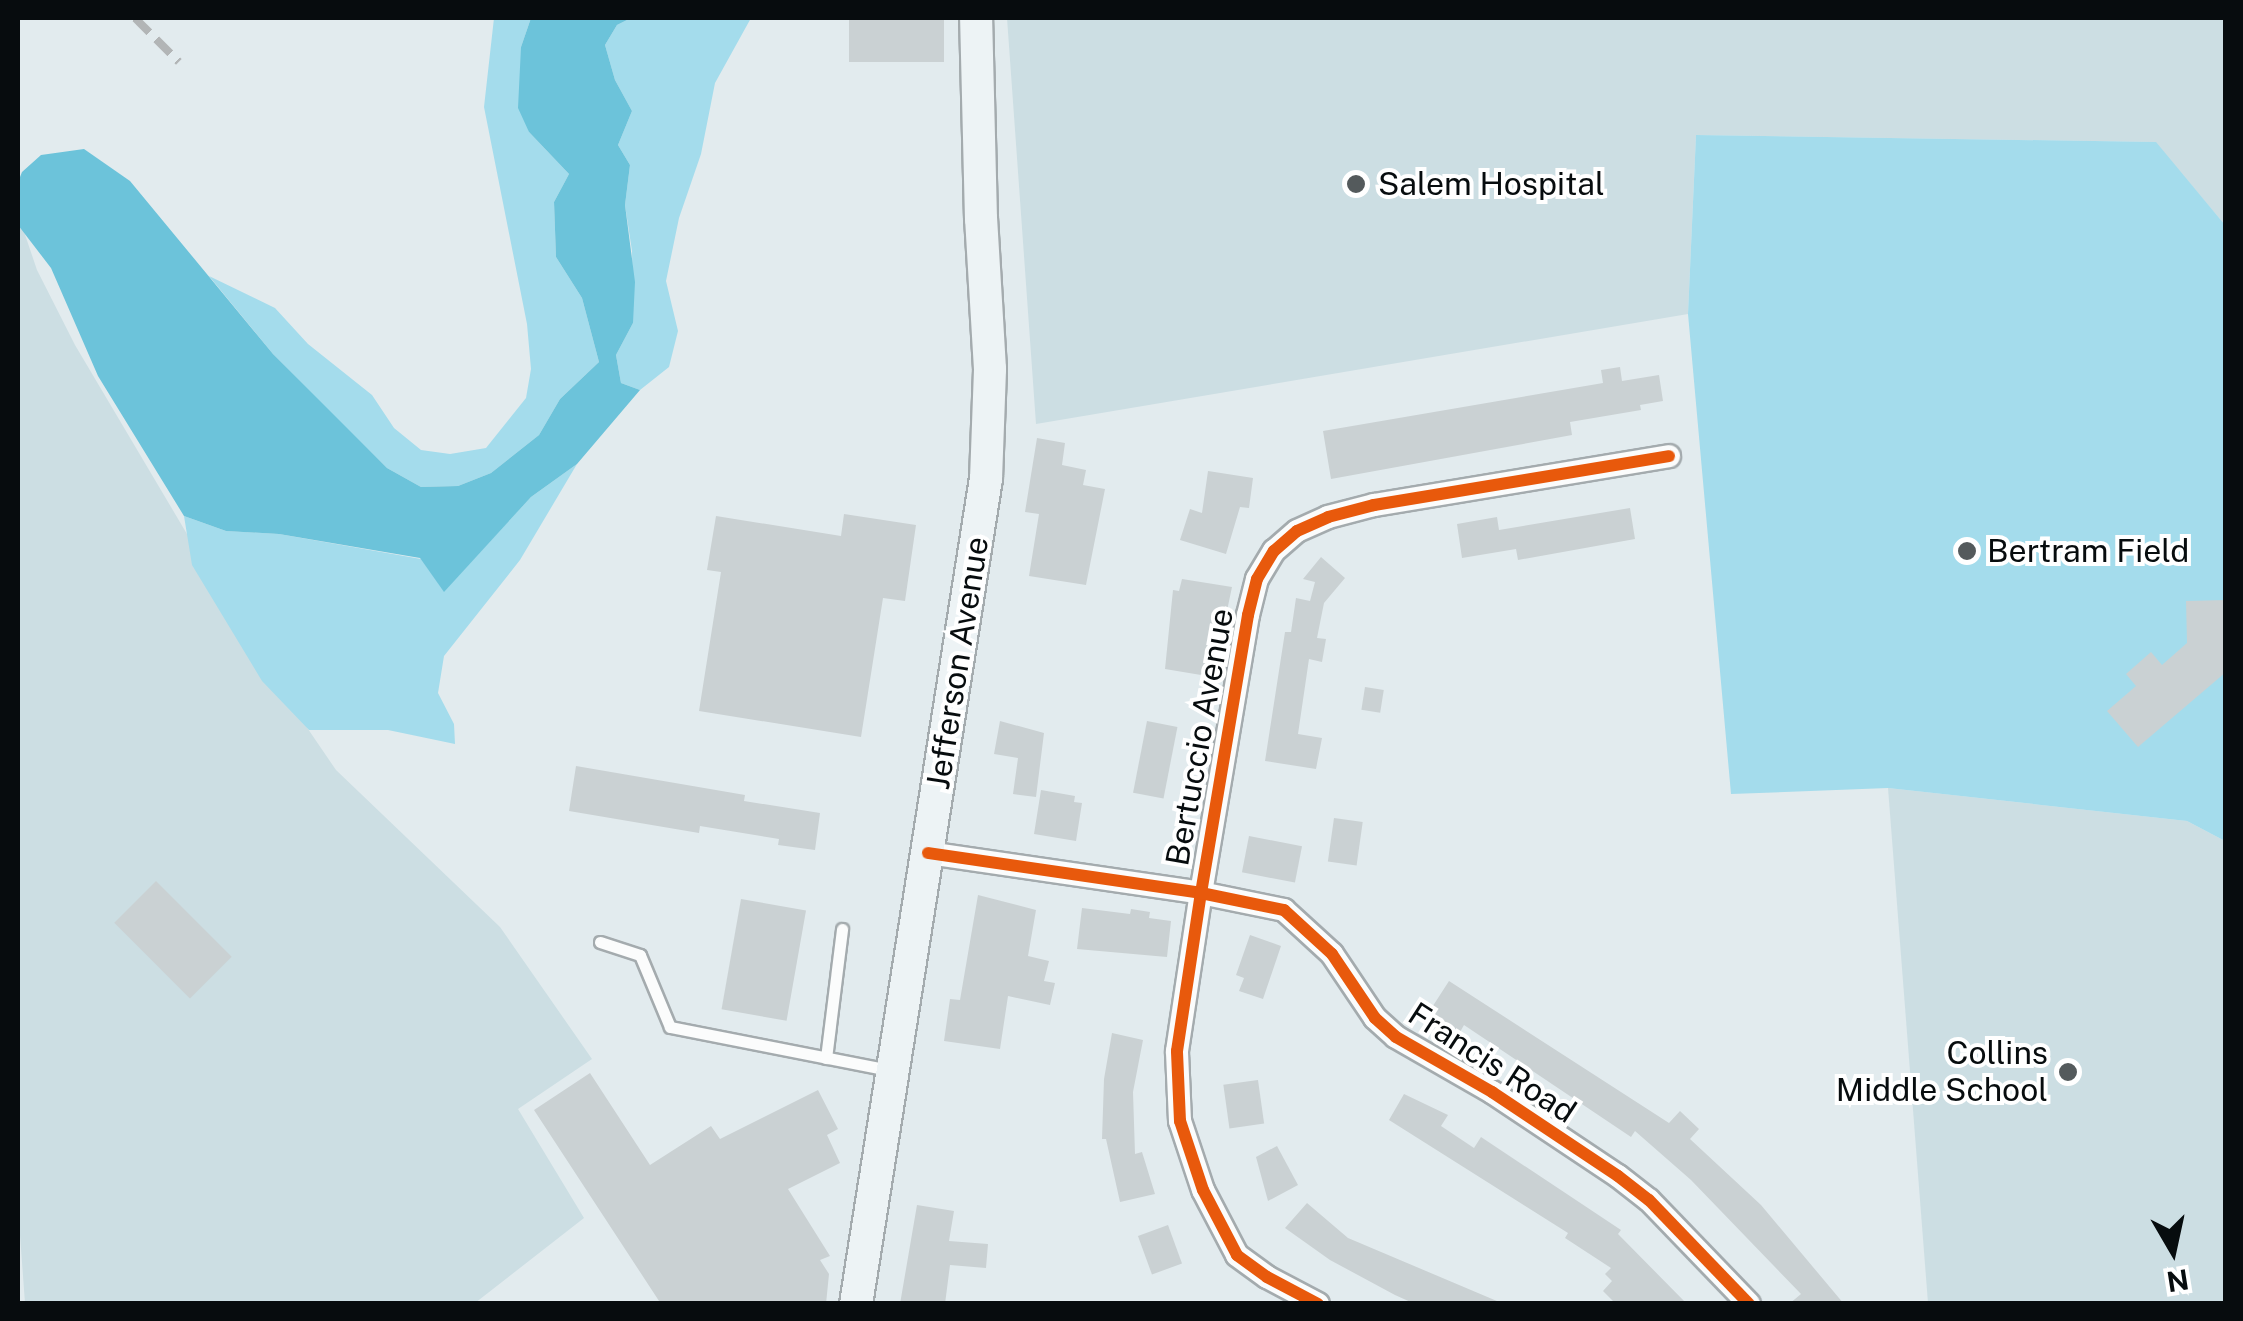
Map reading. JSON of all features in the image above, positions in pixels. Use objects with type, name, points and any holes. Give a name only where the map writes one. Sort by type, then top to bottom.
[{"type":"main road","name":"Jefferson Avenue","points":[[856,1304],[978,532],[990,424],[976,18]]},
{"type":"street","name":"Bertuccio Avenue","points":[[928,854],[1200,893],[1248,614],[1257,579],[1274,550],[1298,531],[1328,517],[1374,505],[1670,456]]},
{"type":"street","points":[[1200,893],[1177,1050],[1180,1122],[1209,1203],[1237,1255],[1318,1304]]},
{"type":"street","name":"Francis Road","points":[[1200,893],[1284,910],[1332,954],[1375,1018],[1396,1037],[1492,1092],[1618,1176],[1649,1200],[1748,1304]]},
{"type":"lane","points":[[826,1058],[842,929]]},
{"type":"lane","points":[[600,942],[640,955],[670,1027],[893,1071]]},
{"type":"shaded area","points":[[494,18],[531,18],[521,47],[529,132],[569,174],[554,202],[556,257],[582,298],[599,362],[560,399],[539,435],[491,473],[458,486],[421,487],[387,468],[332,414],[273,354],[209,276],[275,308],[308,344],[372,395],[394,428],[421,450],[450,454],[486,448],[526,398],[531,369],[527,324],[484,107]]},
{"type":"shaded area","points":[[531,18],[631,18],[617,25],[605,45],[615,80],[632,111],[618,145],[630,165],[625,205],[635,282],[633,323],[616,355],[621,383],[640,390],[577,464],[531,497],[444,592],[420,558],[279,534],[226,531],[184,516],[98,376],[51,268],[18,225],[18,182],[22,172],[41,155],[84,149],[130,181],[273,354],[387,468],[421,487],[458,486],[491,473],[539,435],[560,399],[599,362],[582,298],[556,257],[554,202],[569,174],[529,132],[518,108],[521,47]]},
{"type":"shaded area","points":[[631,18],[751,18],[715,83],[701,154],[679,218],[666,281],[678,331],[669,367],[640,390],[621,383],[616,355],[633,323],[632,251],[625,205],[630,165],[618,145],[632,111],[615,80],[605,45],[617,25]]},
{"type":"shaded area","name":"Salem Hospital","points":[[1007,18],[2225,18],[2225,225],[2155,142],[1696,135],[1688,314],[1036,424]]},
{"type":"shaded area","name":"Bertram Field","points":[[1696,135],[2156,142],[2225,225],[2225,841],[2187,821],[1888,788],[1731,794],[1688,314]]},
{"type":"shaded area","points":[[18,214],[37,270],[75,345],[267,669],[336,770],[500,927],[592,1059],[518,1109],[584,1218],[475,1303],[25,1303],[18,1208]]},
{"type":"shaded area","points":[[577,464],[520,560],[444,656],[438,693],[454,724],[455,744],[388,730],[309,730],[262,681],[192,565],[184,516],[226,531],[279,534],[421,559],[444,591],[531,497]]},
{"type":"shaded area","name":"Collins Middle School","points":[[1888,788],[2187,821],[2225,841],[2225,1303],[1928,1303]]},
{"type":"building","points":[[849,18],[944,18],[944,62],[849,62]]},
{"type":"building","points":[[1620,367],[1622,381],[1659,375],[1663,401],[1640,405],[1641,410],[1570,422],[1572,435],[1331,479],[1323,431],[1603,383],[1601,370]]},
{"type":"building","points":[[1037,438],[1065,443],[1062,465],[1086,470],[1083,485],[1105,489],[1086,585],[1029,576],[1039,514],[1025,512]]},
{"type":"building","points":[[1208,471],[1253,478],[1249,508],[1240,507],[1226,554],[1180,540],[1190,509],[1202,513]]},
{"type":"building","points":[[1630,508],[1635,539],[1518,560],[1516,549],[1462,558],[1457,524],[1497,517],[1499,530]]},
{"type":"building","points":[[844,514],[916,525],[905,601],[883,598],[861,737],[699,711],[721,572],[707,570],[716,516],[841,536]]},
{"type":"building","points":[[1321,557],[1345,578],[1324,603],[1317,638],[1326,639],[1322,662],[1309,659],[1298,734],[1322,738],[1316,769],[1265,761],[1285,632],[1291,632],[1296,598],[1310,601],[1315,582],[1303,579]]},
{"type":"building","points":[[1182,579],[1232,587],[1213,677],[1165,669],[1173,590],[1179,591]]},
{"type":"building","points":[[2226,600],[2226,672],[2138,747],[2107,711],[2136,686],[2126,674],[2151,652],[2162,665],[2187,643],[2186,601]]},
{"type":"building","points":[[1365,687],[1384,690],[1380,713],[1361,710]]},
{"type":"building","points":[[1000,721],[1044,733],[1036,797],[1013,794],[1018,758],[994,754]]},
{"type":"building","points":[[1147,721],[1177,727],[1164,799],[1133,793]]},
{"type":"building","points":[[576,766],[745,795],[744,801],[820,813],[815,850],[778,845],[779,839],[700,826],[699,833],[569,811]]},
{"type":"building","points":[[1041,790],[1075,796],[1074,802],[1082,803],[1076,841],[1034,834]]},
{"type":"building","points":[[1334,818],[1363,822],[1357,866],[1328,862]]},
{"type":"building","points":[[1249,836],[1302,846],[1295,883],[1242,872]]},
{"type":"building","points":[[156,881],[232,957],[190,998],[114,923]]},
{"type":"building","points":[[978,895],[1036,910],[1028,956],[1049,961],[1044,981],[1055,983],[1050,1005],[1008,996],[1000,1049],[944,1041],[950,999],[960,1000]]},
{"type":"building","points":[[741,899],[806,910],[787,1021],[722,1009]]},
{"type":"building","points":[[1082,908],[1130,914],[1131,909],[1150,912],[1149,918],[1171,921],[1167,957],[1077,949]]},
{"type":"building","points":[[1250,935],[1281,946],[1263,999],[1239,991],[1244,978],[1236,975]]},
{"type":"building","points":[[1449,981],[1669,1123],[1680,1111],[1699,1129],[1690,1139],[1761,1205],[1844,1304],[1789,1304],[1801,1294],[1691,1180],[1635,1131],[1631,1137],[1464,1025],[1460,1032],[1429,1012]]},
{"type":"building","points":[[1112,1033],[1143,1040],[1133,1092],[1135,1154],[1142,1152],[1155,1194],[1120,1202],[1106,1139],[1102,1139],[1104,1079]]},
{"type":"building","points":[[590,1073],[650,1165],[711,1126],[720,1139],[818,1090],[838,1129],[827,1135],[840,1163],[788,1189],[830,1256],[820,1260],[829,1274],[826,1304],[661,1304],[534,1110]]},
{"type":"building","points":[[1258,1080],[1264,1124],[1229,1128],[1223,1085]]},
{"type":"building","points":[[1404,1094],[1448,1115],[1441,1126],[1474,1148],[1481,1137],[1621,1230],[1618,1234],[1687,1304],[1616,1304],[1603,1291],[1612,1281],[1605,1274],[1611,1268],[1565,1238],[1568,1233],[1389,1120]]},
{"type":"building","points":[[1277,1146],[1298,1185],[1268,1201],[1256,1157]]},
{"type":"building","points":[[1307,1203],[1348,1238],[1504,1304],[1415,1304],[1395,1295],[1330,1260],[1285,1228]]},
{"type":"building","points":[[917,1205],[954,1211],[949,1241],[988,1244],[986,1268],[950,1265],[945,1304],[900,1304]]},
{"type":"building","points":[[1168,1225],[1182,1264],[1152,1274],[1138,1236]]},
{"type":"railway","points":[[135,18],[179,62]]},
{"type":"cycle path","points":[[928,853],[1201,893],[1248,615],[1257,579],[1274,551],[1297,531],[1328,517],[1374,505],[1669,456]]},
{"type":"cycle path","points":[[1318,1304],[1267,1277],[1237,1255],[1203,1190],[1180,1121],[1177,1051],[1201,893],[1284,910],[1332,954],[1375,1018],[1396,1037],[1492,1092],[1618,1176],[1649,1200],[1749,1304]]},
{"type":"place","name":"Salem Hospital","points":[[1356,184]]},
{"type":"place","name":"Bertram Field","points":[[1967,551]]},
{"type":"place","name":"Collins Middle School","points":[[2068,1072]]}]
